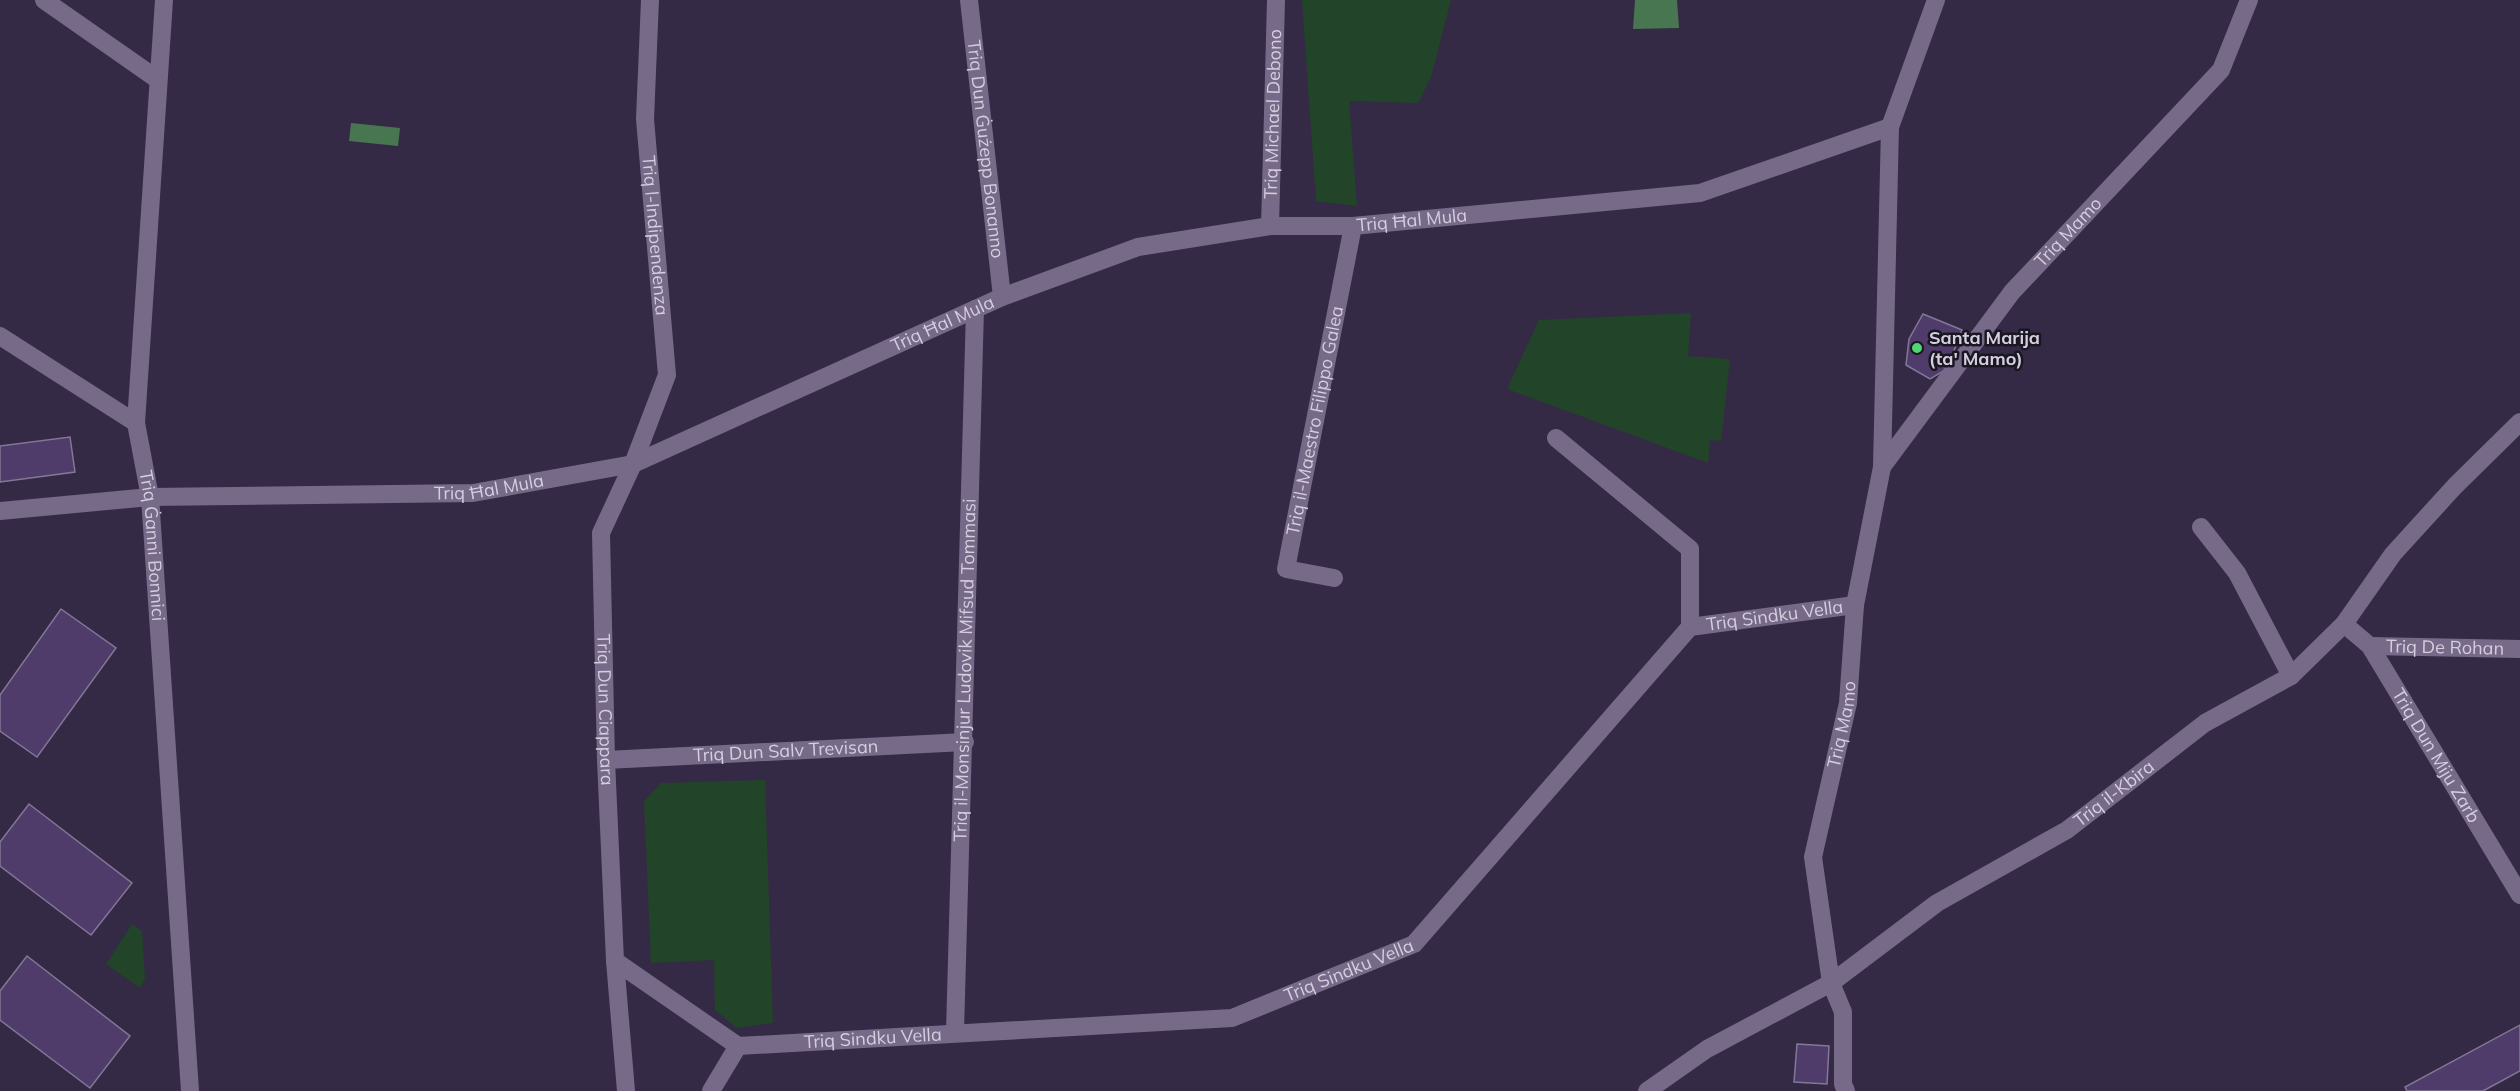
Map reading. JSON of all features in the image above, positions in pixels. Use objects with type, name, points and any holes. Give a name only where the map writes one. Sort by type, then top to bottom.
[{"type":"street","points":[[44,0],[157,79]]},
{"type":"street","name":"Triq Ġanni Bonnici","points":[[164,0],[136,423],[150,497],[189,1091]]},
{"type":"street","name":"Triq l-Indipendenza","points":[[633,464],[667,375],[645,119],[650,0]]},
{"type":"street","name":"Triq Dun Ġużepp Bonanno","points":[[969,0],[1002,297]]},
{"type":"street","name":"Triq Michael Debono","points":[[1270,226],[1276,0]]},
{"type":"street","name":"Triq Mamo","points":[[1846,1091],[1843,1084],[1844,1012],[1831,983],[1813,857],[1848,703],[1855,605],[1882,467],[1890,127],[1936,0]]},
{"type":"street","name":"Triq Mamo","points":[[1882,467],[2012,291],[2221,70],[2249,0]]},
{"type":"street","name":"Triq Ħal Mula","points":[[0,511],[150,497],[473,493],[633,464],[1002,297],[1138,247],[1270,226],[1353,226],[1700,193],[1890,127]]},
{"type":"street","name":"Triq il-Maestro Filippo Galea","points":[[1334,578],[1286,569],[1353,226]]},
{"type":"street","name":"Triq il-Monsinjur Ludovik Mifsud Tommasi","points":[[955,1032],[965,742],[975,309]]},
{"type":"street","points":[[0,336],[136,423]]},
{"type":"street","name":"Triq il-Kbira","points":[[1647,1091],[1707,1049],[1831,983],[1937,903],[2067,830],[2205,723],[2290,676],[2344,624],[2393,554],[2520,422]]},
{"type":"street","points":[[1556,438],[1690,549],[1690,627]]},
{"type":"street","name":"Triq Dun Ciappara","points":[[626,1091],[615,961],[606,760],[601,533],[633,464]]},
{"type":"street","points":[[2201,527],[2237,573],[2290,676]]},
{"type":"street","name":"Triq Sindku Vella","points":[[738,1046],[1232,1018],[1414,945],[1690,627],[1855,605]]},
{"type":"street","name":"Triq Dun Miju Zarb","points":[[2344,624],[2370,646],[2520,895]]},
{"type":"street","name":"Triq De Rohan","points":[[2370,646],[2520,649]]},
{"type":"street","name":"Triq Dun Salv Trevisan","points":[[606,760],[965,742]]},
{"type":"street","points":[[615,961],[738,1046],[711,1091]]},
{"type":"shaded area","points":[[1302,0],[1451,0],[1431,77],[1418,103],[1349,101],[1357,206],[1316,201]]},
{"type":"shaded area","points":[[1635,0],[1677,0],[1679,28],[1633,29]]},
{"type":"shaded area","points":[[351,123],[400,128],[398,146],[349,141]]},
{"type":"shaded area","points":[[1691,313],[1688,356],[1730,359],[1721,441],[1710,440],[1708,463],[1507,389],[1539,320]]},
{"type":"shaded area","points":[[765,780],[773,1023],[737,1028],[715,1010],[714,960],[651,963],[644,801],[661,783]]},
{"type":"shaded area","points":[[132,924],[142,931],[145,979],[140,988],[106,964]]},
{"type":"building","name":"Santa Marija (ta' Mamo)","points":[[1923,314],[1962,330],[1947,369],[1930,379],[1906,365],[1909,339]]},
{"type":"building","points":[[70,437],[75,472],[0,482],[0,446]]},
{"type":"building","points":[[61,609],[116,648],[37,757],[0,731],[0,695]]},
{"type":"building","points":[[29,804],[132,883],[91,935],[0,866],[0,842]]},
{"type":"building","points":[[27,956],[130,1036],[90,1088],[0,1020],[0,991]]},
{"type":"building","points":[[2520,1025],[2520,1071],[2483,1091],[2407,1091],[2405,1087]]},
{"type":"building","points":[[1797,1044],[1829,1046],[1827,1084],[1794,1082]]},
{"type":"place","name":"Santa Marija (ta' Mamo)","points":[[1917,348]]}]
